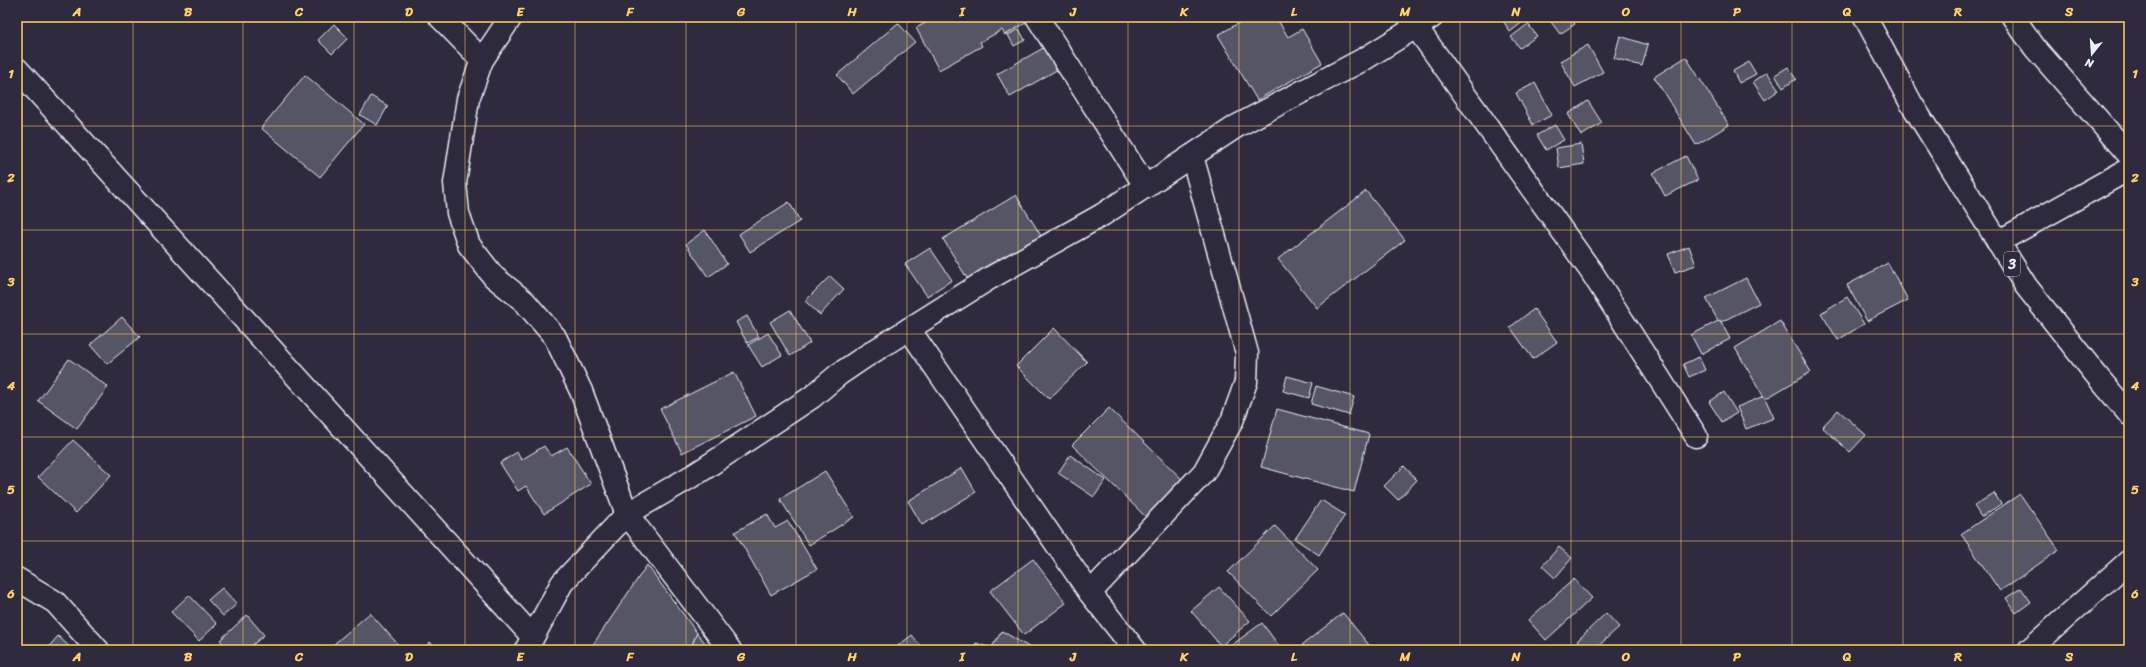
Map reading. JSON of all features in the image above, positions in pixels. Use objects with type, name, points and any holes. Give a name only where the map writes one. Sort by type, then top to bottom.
[{"type":"main road","points":[[440,17],[482,60]]},
{"type":"main road","points":[[511,17],[482,60],[468,99],[455,183],[458,213],[469,245],[494,277],[524,301],[555,337],[581,391],[627,514],[730,650]]},
{"type":"main road","points":[[1038,17],[1146,187]]},
{"type":"main road","name":"3","points":[[1864,17],[1911,103],[2026,286],[2129,414]]},
{"type":"main road","points":[[2013,17],[2035,48],[2129,154]]},
{"type":"main road","points":[[17,68],[529,643],[562,583],[627,514],[699,472],[812,397],[838,375],[990,278],[1102,215],[1237,126],[1366,58],[1419,21],[1591,271],[1696,436]]},
{"type":"main road","points":[[1090,593],[1204,472],[1232,421],[1246,382],[1247,353],[1192,156]]},
{"type":"main road","points":[[1998,242],[2129,169]]},
{"type":"main road","points":[[909,329],[1090,593],[1135,650]]},
{"type":"main road","points":[[2029,650],[2129,561]]},
{"type":"main road","points":[[17,579],[55,602],[98,650]]},
{"type":"building","points":[[936,17],[1027,17],[1029,21],[1005,35],[1002,30],[980,42],[982,46],[939,70],[916,28]]},
{"type":"building","points":[[1249,17],[1276,17],[1288,37],[1302,29],[1322,63],[1257,100],[1218,35]]},
{"type":"building","points":[[1505,17],[1521,17],[1524,21],[1510,32],[1502,19]]},
{"type":"building","points":[[1558,17],[1570,17],[1575,24],[1560,34],[1551,22]]},
{"type":"building","points":[[898,23],[915,42],[853,94],[837,75]]},
{"type":"building","points":[[334,24],[348,38],[332,54],[318,40]]},
{"type":"building","points":[[1528,24],[1537,36],[1520,48],[1511,37]]},
{"type":"building","points":[[1019,29],[1025,40],[1014,46],[1008,35]]},
{"type":"building","points":[[1620,36],[1648,45],[1642,66],[1614,58]]},
{"type":"building","points":[[1588,45],[1603,72],[1575,87],[1560,61]]},
{"type":"building","points":[[1047,46],[1060,68],[1010,97],[997,74]]},
{"type":"building","points":[[1686,57],[1729,125],[1696,145],[1654,77]]},
{"type":"building","points":[[1749,62],[1756,74],[1739,83],[1733,71]]},
{"type":"building","points":[[1788,67],[1796,79],[1783,88],[1775,75]]},
{"type":"building","points":[[1767,72],[1779,90],[1765,100],[1753,82]]},
{"type":"building","points":[[305,75],[364,124],[320,177],[261,128]]},
{"type":"building","points":[[1535,83],[1552,115],[1533,125],[1516,93]]},
{"type":"building","points":[[371,96],[388,106],[377,125],[360,115]]},
{"type":"building","points":[[1588,101],[1602,123],[1581,136],[1568,114]]},
{"type":"building","points":[[1555,125],[1564,140],[1546,150],[1537,135]]},
{"type":"building","points":[[1581,144],[1584,164],[1559,168],[1556,148]]},
{"type":"building","points":[[1686,156],[1698,180],[1665,196],[1653,173]]},
{"type":"building","points":[[1366,191],[1405,240],[1317,308],[1278,259]]},
{"type":"building","points":[[1016,195],[1043,239],[970,283],[943,239]]},
{"type":"building","points":[[789,202],[800,221],[750,252],[739,234]]},
{"type":"building","points":[[705,230],[727,264],[708,277],[686,244]]},
{"type":"building","points":[[1689,246],[1696,265],[1675,272],[1668,254]]},
{"type":"building","points":[[930,248],[952,280],[927,296],[905,264]]},
{"type":"building","points":[[1888,263],[1908,300],[1867,321],[1847,285]]},
{"type":"building","points":[[830,276],[844,289],[820,315],[805,301]]},
{"type":"building","points":[[1746,278],[1759,303],[1719,323],[1706,298]]},
{"type":"building","points":[[1847,297],[1864,324],[1838,340],[1821,313]]},
{"type":"building","points":[[1534,309],[1557,342],[1533,359],[1510,327]]},
{"type":"building","points":[[790,310],[810,343],[790,356],[770,322]]},
{"type":"building","points":[[747,316],[759,337],[747,343],[736,322]]},
{"type":"building","points":[[122,317],[140,337],[107,364],[90,345]]},
{"type":"building","points":[[1720,320],[1730,339],[1701,354],[1691,335]]},
{"type":"building","points":[[1780,321],[1811,372],[1765,399],[1735,348]]},
{"type":"building","points":[[1054,328],[1087,362],[1049,399],[1016,366]]},
{"type":"building","points":[[768,333],[782,355],[762,367],[748,345]]},
{"type":"building","points":[[1699,357],[1705,370],[1689,377],[1683,364]]},
{"type":"building","points":[[69,359],[108,387],[77,429],[38,401]]},
{"type":"building","points":[[734,372],[756,416],[682,453],[660,409]]},
{"type":"building","points":[[1287,376],[1313,383],[1309,398],[1283,391]]},
{"type":"building","points":[[1316,386],[1354,397],[1349,415],[1311,404]]},
{"type":"building","points":[[1724,392],[1737,413],[1722,422],[1709,402]]},
{"type":"building","points":[[1764,396],[1774,418],[1746,429],[1737,407]]},
{"type":"building","points":[[1109,408],[1188,485],[1151,522],[1072,445]]},
{"type":"building","points":[[1277,409],[1369,434],[1354,492],[1261,467]]},
{"type":"building","points":[[1838,410],[1866,435],[1850,452],[1822,427]]},
{"type":"building","points":[[73,440],[111,475],[76,513],[38,477]]},
{"type":"building","points":[[544,446],[551,456],[567,447],[591,484],[544,514],[526,486],[518,491],[500,463],[517,452],[521,460]]},
{"type":"building","points":[[1070,455],[1106,480],[1094,497],[1058,473]]},
{"type":"building","points":[[1404,466],[1417,480],[1398,500],[1384,486]]},
{"type":"building","points":[[962,468],[976,492],[922,525],[908,501]]},
{"type":"building","points":[[825,471],[854,517],[809,545],[780,499]]},
{"type":"building","points":[[1994,493],[2001,504],[1981,517],[1974,506]]},
{"type":"building","points":[[2020,494],[2059,550],[2000,591],[1961,534]]},
{"type":"building","points":[[1321,500],[1345,515],[1319,555],[1295,539]]},
{"type":"building","points":[[767,514],[775,528],[788,521],[817,569],[771,595],[735,532]]},
{"type":"building","points":[[1275,526],[1318,570],[1271,616],[1228,572]]},
{"type":"building","points":[[1559,547],[1572,558],[1555,578],[1542,566]]},
{"type":"building","points":[[1033,559],[1066,603],[1024,635],[990,591]]},
{"type":"building","points":[[647,565],[697,633],[690,650],[590,649]]},
{"type":"building","points":[[1574,579],[1592,598],[1546,640],[1528,620]]},
{"type":"building","points":[[1219,587],[1250,621],[1221,646],[1191,611]]},
{"type":"building","points":[[222,588],[237,604],[223,616],[208,600]]},
{"type":"building","points":[[2021,588],[2031,602],[2016,613],[2006,598]]},
{"type":"building","points":[[189,595],[217,624],[199,641],[171,612]]},
{"type":"building","points":[[370,613],[403,650],[327,650]]},
{"type":"building","points":[[1343,613],[1373,650],[1306,650],[1302,645]]},
{"type":"building","points":[[1606,613],[1619,627],[1594,650],[1586,650],[1577,641]]},
{"type":"building","points":[[247,615],[264,635],[247,650],[229,650],[220,640]]},
{"type":"building","points":[[1262,623],[1282,650],[1225,650]]},
{"type":"building","points":[[1002,631],[1032,649],[1032,650],[990,650]]},
{"type":"building","points":[[697,633],[711,650],[690,650]]},
{"type":"building","points":[[912,635],[924,650],[896,650],[895,648]]},
{"type":"building","points":[[58,636],[73,650],[46,650]]},
{"type":"building","points":[[430,642],[438,650],[423,650]]},
{"type":"building","points":[[976,643],[988,647],[987,650],[973,650]]}]
